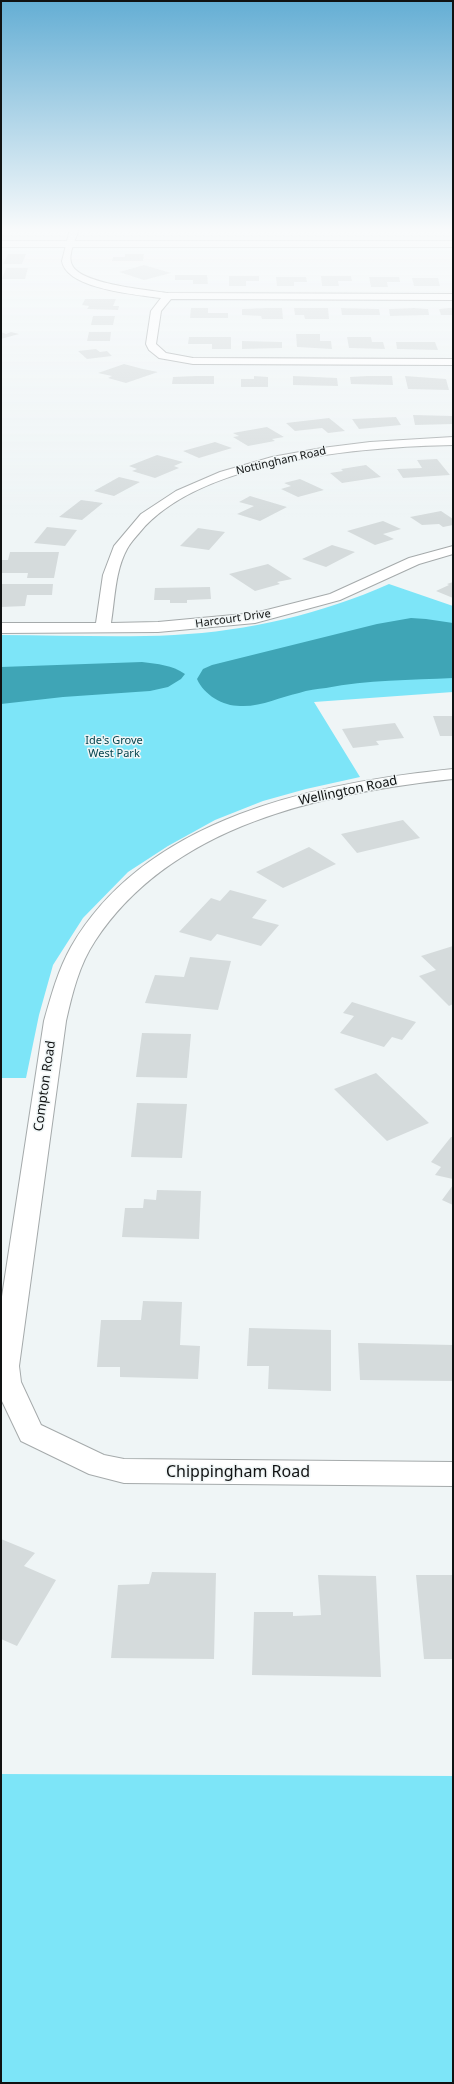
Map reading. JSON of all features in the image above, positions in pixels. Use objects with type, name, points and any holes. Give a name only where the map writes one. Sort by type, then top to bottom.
[{"type":"street","points":[[154,326],[151,344],[153,348],[162,356],[207,362],[453,362]]},
{"type":"street","name":"Nottingham Road","points":[[103,628],[114,561],[121,546],[146,518],[165,504],[189,490],[231,473],[303,454],[370,445],[453,441]]},
{"type":"street","name":"Harcourt Drive","points":[[1,628],[185,626],[233,621],[281,612],[335,597],[414,561],[453,550]]},
{"type":"street","name":"Wellington Road","points":[[245,819],[278,807],[348,788],[393,780],[453,774]]},
{"type":"street","name":"Compton Road","points":[[31,1433],[7,1382],[5,1366],[55,1021],[66,978],[86,939],[105,915],[136,884],[173,856],[220,829],[245,819]]},
{"type":"street","name":"Chippingham Road","points":[[31,1433],[99,1466],[124,1471],[453,1474]]},
{"type":"green space","name":"Ide's Grove West Park","points":[[389,584],[453,606],[453,692],[314,702],[360,777],[306,789],[263,801],[215,820],[168,846],[128,872],[83,918],[53,965],[39,1015],[26,1078],[1,1078],[1,635],[153,636],[230,630],[311,612],[363,595]]},
{"type":"green space","points":[[1,1774],[453,1776],[453,2083],[1,2083]]},
{"type":"shaded area","points":[[411,618],[453,623],[453,678],[342,685],[306,691],[248,706],[221,702],[209,695],[197,679],[203,669],[212,665],[377,624]]},
{"type":"shaded area","points":[[142,662],[170,667],[185,674],[181,679],[168,687],[150,691],[63,697],[1,704],[1,667]]},
{"type":"building","points":[[1,332],[6,334],[11,332],[19,334],[1,339]]},
{"type":"building","points":[[89,332],[111,332],[110,341],[87,341]]},
{"type":"building","points":[[296,334],[320,334],[320,341],[331,341],[332,349],[297,347]]},
{"type":"building","points":[[189,337],[231,337],[231,349],[212,349],[212,344],[188,344]]},
{"type":"building","points":[[347,337],[371,337],[372,342],[383,342],[385,349],[349,348]]},
{"type":"building","points":[[242,341],[282,342],[282,348],[242,349]]},
{"type":"building","points":[[396,342],[435,342],[438,350],[397,349]]},
{"type":"building","points":[[96,349],[100,352],[107,351],[112,356],[87,359],[78,351]]},
{"type":"building","points":[[124,364],[158,372],[126,383],[108,378],[112,376],[98,373]]},
{"type":"building","points":[[214,376],[214,384],[172,384],[173,377]]},
{"type":"building","points":[[254,376],[268,377],[268,387],[241,387],[241,379],[254,379]]},
{"type":"building","points":[[293,376],[337,378],[338,386],[293,385]]},
{"type":"building","points":[[392,376],[393,385],[351,384],[350,377]]},
{"type":"building","points":[[405,376],[446,379],[449,390],[408,389]]},
{"type":"building","points":[[413,415],[453,416],[453,424],[415,425]]},
{"type":"building","points":[[396,417],[401,425],[359,429],[352,419]]},
{"type":"building","points":[[329,418],[345,431],[328,433],[322,428],[295,431],[286,423]]},
{"type":"building","points":[[267,427],[284,437],[272,439],[275,441],[248,446],[233,437],[239,436],[233,433]]},
{"type":"building","points":[[215,442],[232,448],[199,458],[183,451]]},
{"type":"building","points":[[157,455],[183,462],[174,466],[179,468],[155,478],[132,471],[137,469],[129,466]]},
{"type":"building","points":[[437,459],[450,475],[403,478],[397,469],[422,468],[417,460]]},
{"type":"building","points":[[366,465],[381,477],[342,483],[330,473],[343,471],[341,469]]},
{"type":"building","points":[[119,477],[140,482],[114,496],[94,491]]},
{"type":"building","points":[[300,479],[324,490],[298,497],[281,489],[291,486],[284,483]]},
{"type":"building","points":[[250,496],[287,507],[260,521],[237,514],[254,506],[239,502]]},
{"type":"building","points":[[81,500],[103,503],[82,520],[59,517]]},
{"type":"building","points":[[441,511],[453,519],[453,525],[443,527],[439,524],[422,525],[410,517]]},
{"type":"building","points":[[383,521],[401,529],[383,534],[394,539],[375,545],[347,531]]},
{"type":"building","points":[[47,527],[77,530],[65,546],[34,543]]},
{"type":"building","points":[[198,528],[225,532],[209,550],[180,546]]},
{"type":"building","points":[[332,545],[355,552],[326,567],[302,559]]},
{"type":"building","points":[[10,552],[59,552],[54,578],[27,578],[28,573],[1,573],[2,560],[8,560]]},
{"type":"building","points":[[268,564],[292,579],[277,582],[280,584],[255,591],[229,574]]},
{"type":"building","points":[[453,582],[453,598],[436,591],[449,585],[447,584]]},
{"type":"building","points":[[1,584],[53,584],[52,595],[27,595],[25,606],[1,607]]},
{"type":"building","points":[[210,587],[211,599],[187,600],[187,603],[170,603],[170,600],[154,600],[155,588]]},
{"type":"building","points":[[433,716],[453,716],[453,736],[440,736]]},
{"type":"building","points":[[395,723],[404,738],[376,741],[379,745],[353,748],[342,729]]},
{"type":"building","points":[[403,820],[420,838],[357,853],[341,834]]},
{"type":"building","points":[[309,847],[336,864],[283,888],[256,872]]},
{"type":"building","points":[[230,890],[267,900],[252,918],[279,925],[261,946],[217,934],[211,941],[179,932],[211,898],[220,901]]},
{"type":"building","points":[[453,946],[453,1004],[449,1006],[419,976],[436,970],[421,956]]},
{"type":"building","points":[[190,957],[231,961],[218,1010],[145,1003],[155,975],[184,977]]},
{"type":"building","points":[[352,1002],[416,1022],[402,1040],[392,1037],[384,1047],[340,1033],[354,1016],[343,1013]]},
{"type":"building","points":[[142,1033],[191,1034],[187,1078],[136,1077]]},
{"type":"building","points":[[376,1073],[429,1123],[387,1141],[334,1089]]},
{"type":"building","points":[[137,1103],[187,1104],[182,1158],[131,1157]]},
{"type":"building","points":[[451,1137],[453,1137],[453,1179],[435,1175],[441,1167],[431,1162]]},
{"type":"building","points":[[453,1185],[453,1205],[442,1200]]},
{"type":"building","points":[[157,1190],[201,1191],[199,1239],[122,1237],[125,1208],[143,1208],[144,1199],[156,1200]]},
{"type":"building","points":[[143,1301],[182,1302],[180,1345],[200,1346],[198,1379],[120,1377],[120,1367],[97,1367],[101,1320],[141,1320]]},
{"type":"building","points":[[249,1328],[331,1330],[331,1391],[268,1389],[269,1366],[247,1366]]},
{"type":"building","points":[[358,1343],[453,1345],[453,1381],[360,1380]]},
{"type":"building","points":[[1,1539],[35,1553],[24,1566],[56,1580],[17,1646],[1,1639]]},
{"type":"building","points":[[152,1572],[216,1573],[214,1659],[111,1658],[118,1585],[149,1584]]},
{"type":"building","points":[[318,1575],[376,1576],[381,1677],[252,1675],[254,1612],[293,1612],[293,1616],[321,1615]]},
{"type":"building","points":[[416,1575],[453,1575],[453,1659],[424,1659]]}]
